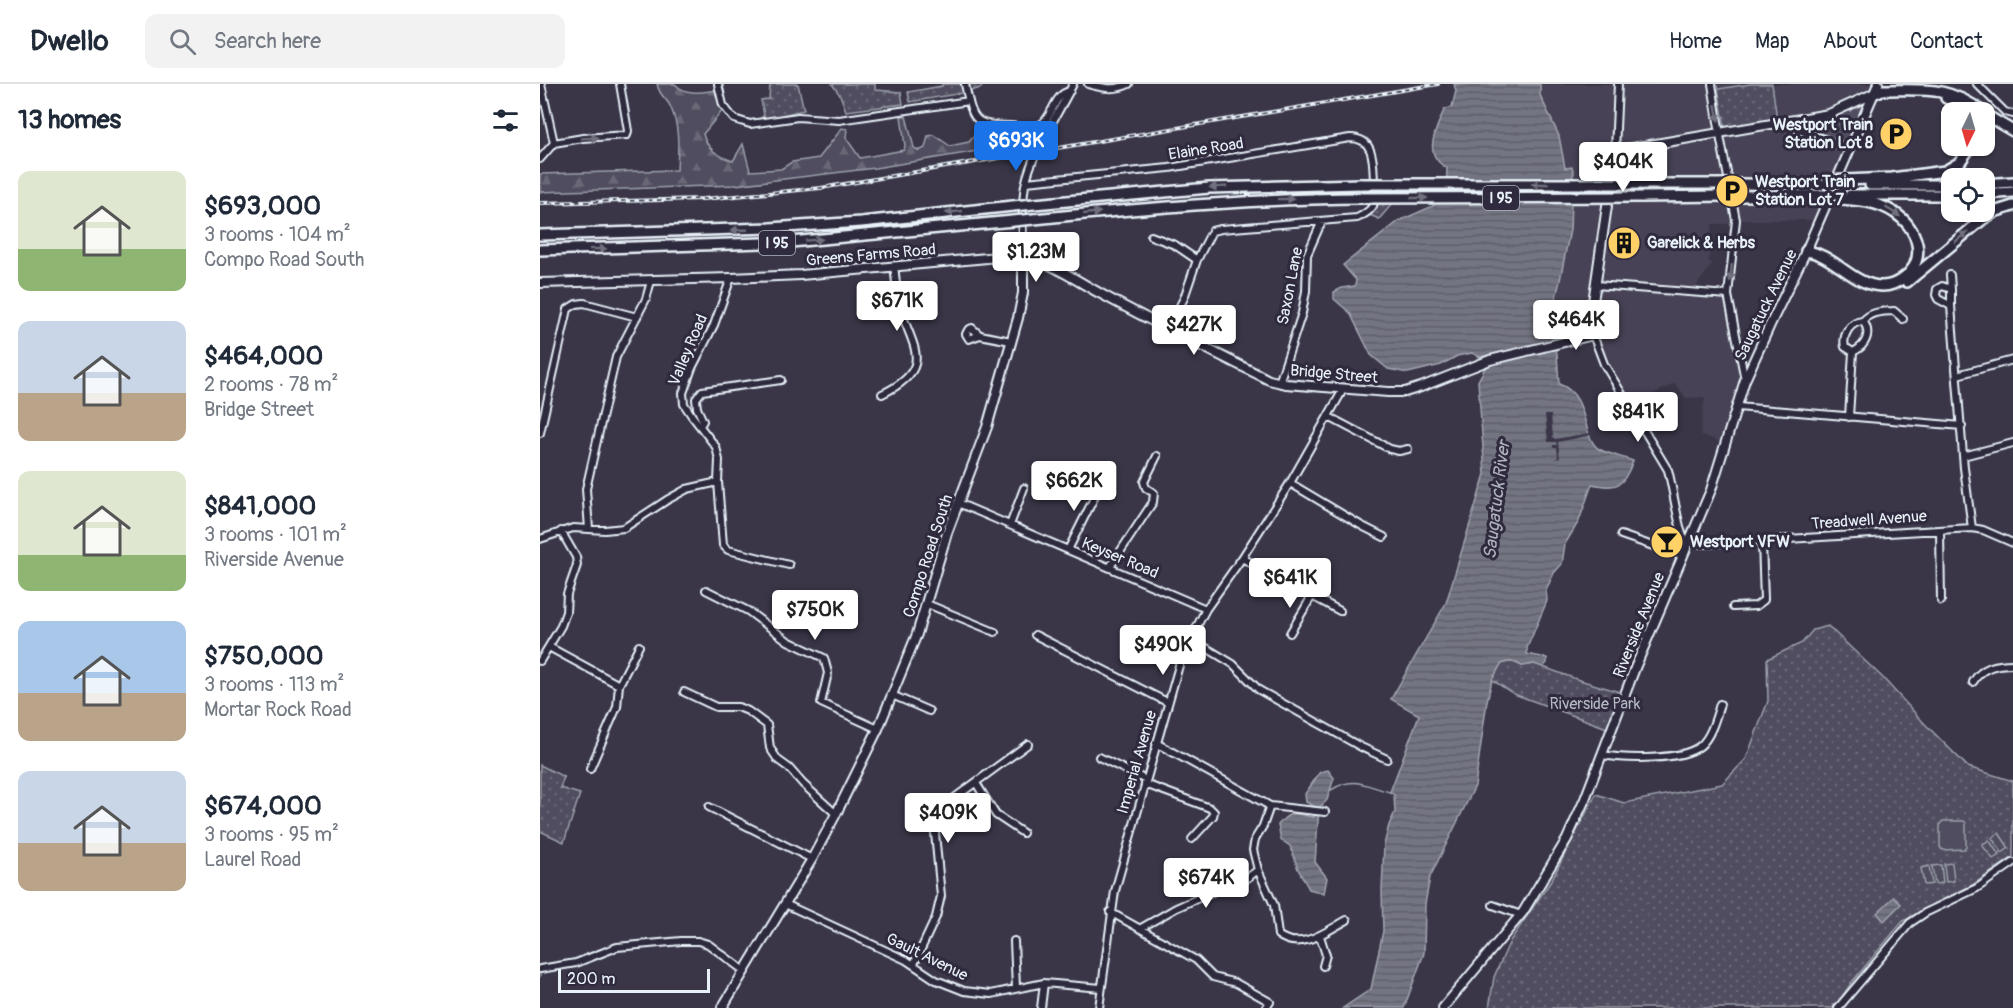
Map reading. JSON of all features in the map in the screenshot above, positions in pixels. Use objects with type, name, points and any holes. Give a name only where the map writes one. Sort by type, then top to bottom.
[{"type":"highway","points":[[1877,88],[1880,95],[1944,97],[1956,102]]},
{"type":"highway","points":[[1877,88],[1945,92],[1968,102]]},
{"type":"highway","points":[[1995,120],[2013,131]]},
{"type":"highway","points":[[1844,182],[1945,171],[1960,162],[1964,156]]},
{"type":"highway","name":"I 95","points":[[540,235],[770,228],[861,222],[1209,188],[1361,184],[1793,185],[1844,182],[1941,184]]},
{"type":"highway","points":[[1995,183],[2013,182]]},
{"type":"highway","points":[[1995,193],[2013,192]]},
{"type":"highway","name":"I 95","points":[[540,250],[782,243],[1194,203],[1286,199],[1941,195]]},
{"type":"highway","points":[[1806,251],[1876,285],[1897,282],[1913,267],[1918,253],[1917,242],[1912,230],[1901,218],[1891,210],[1874,203],[1838,197]]},
{"type":"highway","points":[[1806,251],[1812,257],[1862,286],[1875,290],[1894,289],[1910,280],[1983,219],[2013,206]]},
{"type":"main road","points":[[1593,335],[1592,315],[1615,151],[1829,114],[1877,88]]},
{"type":"main road","name":"Saugatuck Avenue","points":[[1689,541],[1711,490],[1745,380],[1806,251],[1877,88]]},
{"type":"main road","name":"Greens Farms Road","points":[[540,283],[731,279],[894,267],[1011,255],[1023,256]]},
{"type":"main road","name":"Bridge Street","points":[[1023,256],[1053,266],[1168,329],[1279,383],[1405,392],[1490,360],[1555,342],[1593,335]]},
{"type":"main road","name":"Compo Road South","points":[[722,1008],[812,859],[878,729],[927,604],[947,533],[984,434],[1022,301],[1023,256]]},
{"type":"main road","name":"Riverside Avenue","points":[[1443,1008],[1521,915],[1567,839],[1635,668],[1689,541]]},
{"type":"street","points":[[542,84],[554,143]]},
{"type":"street","points":[[540,159],[554,143],[583,138],[627,135],[620,84]]},
{"type":"street","points":[[718,84],[723,105],[734,119],[750,124],[798,117],[839,120],[969,101]]},
{"type":"street","points":[[965,84],[969,101],[977,121],[981,124],[1033,127],[1041,124],[1059,96],[1070,92]]},
{"type":"street","name":"Compo Road South","points":[[1023,256],[1023,208],[1026,182],[1042,142],[1073,84]]},
{"type":"street","points":[[1088,84],[1115,89],[1129,84]]},
{"type":"street","points":[[1615,151],[1618,84]]},
{"type":"street","points":[[1712,84],[1736,220],[1728,294],[1745,380]]},
{"type":"street","points":[[1977,84],[2005,112],[2013,114]]},
{"type":"street","points":[[1787,121],[1800,131],[1850,149]]},
{"type":"street","name":"Elaine Road","points":[[1026,182],[1169,168],[1350,138],[1365,141],[1371,148],[1374,163],[1374,204],[1368,212],[1357,218],[1322,221]]},
{"type":"street","points":[[1168,329],[1184,298],[1197,260],[1212,231],[1322,221]]},
{"type":"street","name":"Saxon Lane","points":[[1279,383],[1302,313],[1306,291],[1307,255],[1322,221]]},
{"type":"street","points":[[1151,236],[1174,245],[1197,260]]},
{"type":"street","points":[[882,394],[910,376],[915,367],[914,342],[898,301],[894,267]]},
{"type":"street","points":[[1950,275],[1963,456],[1972,528]]},
{"type":"street","name":"Valley Road","points":[[731,279],[714,325],[692,368],[683,393],[684,404],[716,447],[719,460],[718,482],[723,545],[728,550],[789,565]]},
{"type":"street","points":[[589,529],[586,489],[616,357],[648,295],[651,281]]},
{"type":"street","points":[[1596,285],[1728,294]]},
{"type":"street","points":[[1951,289],[1942,286],[1936,295],[1938,299],[1951,306]]},
{"type":"street","points":[[540,433],[568,309],[576,304],[584,303],[637,317]]},
{"type":"street","points":[[1853,352],[1845,347],[1845,335],[1848,329],[1857,322],[1878,312],[1894,311],[1903,319]]},
{"type":"street","points":[[1853,352],[1863,346],[1867,338],[1868,330],[1863,321]]},
{"type":"street","points":[[980,335],[1011,341]]},
{"type":"street","points":[[1593,335],[1604,364],[1668,470],[1681,531],[1685,539],[1689,541]]},
{"type":"street","points":[[1849,417],[1853,352]]},
{"type":"street","points":[[1957,375],[2013,360]]},
{"type":"street","points":[[700,426],[703,421],[696,399],[702,391],[781,380]]},
{"type":"street","name":"Imperial Avenue","points":[[1098,1008],[1110,912],[1182,655],[1206,609],[1290,483],[1344,388]]},
{"type":"street","points":[[1738,407],[1962,426]]},
{"type":"street","points":[[1329,417],[1390,449],[1408,449]]},
{"type":"street","points":[[1963,456],[2013,443]]},
{"type":"street","points":[[1110,567],[1153,502],[1154,493],[1146,488],[1144,482],[1157,456]]},
{"type":"street","points":[[540,539],[573,528],[605,530],[624,528],[687,489],[718,482]]},
{"type":"street","points":[[1290,483],[1384,537]]},
{"type":"street","points":[[1068,550],[1101,484]]},
{"type":"street","points":[[1010,525],[1024,488]]},
{"type":"street","name":"Keyser Road","points":[[958,503],[1206,609]]},
{"type":"street","name":"Treadwell Avenue","points":[[1689,541],[1703,544],[1972,528],[1983,530],[2013,543]]},
{"type":"street","points":[[1940,530],[1941,601]]},
{"type":"street","points":[[540,661],[561,626],[566,612],[567,594],[577,565],[576,557],[561,531]]},
{"type":"street","points":[[1621,535],[1682,556]]},
{"type":"street","points":[[1733,607],[1756,606],[1764,600],[1762,541]]},
{"type":"street","points":[[1242,558],[1340,611]]},
{"type":"street","points":[[706,590],[748,612],[788,641],[824,658],[828,673],[821,703],[878,729]]},
{"type":"street","points":[[1290,633],[1311,596]]},
{"type":"street","points":[[927,604],[995,632]]},
{"type":"street","points":[[1035,635],[1167,702]]},
{"type":"street","points":[[1190,638],[1233,664],[1259,690],[1387,759]]},
{"type":"street","points":[[590,769],[617,707],[619,685],[639,646]]},
{"type":"street","points":[[549,647],[619,685]]},
{"type":"street","points":[[1973,682],[1979,672],[1996,665],[2013,664]]},
{"type":"street","points":[[684,692],[716,707],[738,707],[748,711],[767,725],[770,748],[778,760],[836,814]]},
{"type":"street","points":[[891,695],[929,711]]},
{"type":"street","points":[[1602,755],[1624,759],[1652,758],[1692,750],[1700,746],[1709,734],[1720,704]]},
{"type":"street","points":[[1156,743],[1270,806],[1324,812]]},
{"type":"street","points":[[914,964],[936,917],[941,896],[935,833],[939,817],[953,799],[1028,744]]},
{"type":"street","points":[[1099,757],[1145,782],[1210,808],[1214,812],[1213,816],[1192,839]]},
{"type":"street","points":[[976,783],[996,815],[1023,832]]},
{"type":"street","points":[[1270,806],[1263,826],[1255,839],[1253,850],[1258,870],[1274,905],[1278,935],[1292,941],[1320,936],[1347,920]]},
{"type":"street","points":[[709,807],[812,859]]},
{"type":"street","points":[[1838,1008],[1910,923],[1925,913],[1977,888],[2013,863]]},
{"type":"street","points":[[1141,928],[1176,908],[1219,889],[1242,882],[1258,870]]},
{"type":"street","name":"Gault Avenue","points":[[785,904],[914,964],[936,980],[964,991],[991,994],[1044,982],[1101,988]]},
{"type":"street","points":[[1493,904],[1521,915]]},
{"type":"street","points":[[1110,912],[1196,960],[1213,977],[1236,983],[1268,1005]]},
{"type":"street","points":[[1320,936],[1326,955],[1323,966]]},
{"type":"street","points":[[540,969],[576,963],[617,947],[698,941],[708,944],[743,970]]},
{"type":"street","points":[[1014,941],[1016,988]]},
{"type":"street","points":[[1041,1008],[1044,982]]},
{"type":"shaded area","points":[[1540,84],[1878,84],[1820,220],[1736,220],[1736,224],[1712,224],[1709,262],[1713,263],[1694,289],[1724,292],[1728,295],[1745,380],[1726,443],[1700,435],[1705,397],[1686,398],[1675,383],[1630,406],[1612,378],[1593,335],[1555,343],[1552,339],[1549,325],[1572,213],[1572,168],[1565,169],[1559,136],[1540,95]]},
{"type":"green space","points":[[657,84],[675,84],[679,88],[694,92],[716,90],[722,111],[703,134],[707,144],[723,157],[733,161],[743,144],[750,171],[781,169],[792,162],[819,158],[842,128],[847,129],[846,138],[860,158],[904,150],[901,116],[906,116],[914,148],[919,151],[925,148],[928,136],[934,135],[950,146],[969,142],[974,136],[976,126],[1026,129],[1026,133],[1034,133],[1050,119],[1038,141],[875,168],[735,185],[540,192],[540,174],[677,170],[676,123],[669,104]]},
{"type":"green space","points":[[770,84],[798,84],[804,110],[759,120],[764,115],[761,100],[769,99]]},
{"type":"green space","points":[[832,84],[875,84],[875,90],[901,92],[903,104],[846,111],[840,95]]},
{"type":"green space","points":[[942,84],[983,84],[981,88],[962,93],[910,102],[908,92],[942,86]]},
{"type":"green space","points":[[1750,84],[1772,84],[1777,119],[1725,127],[1718,89]]},
{"type":"green space","points":[[1863,103],[1848,143],[1801,126],[1801,124],[1829,118]]},
{"type":"green space","points":[[1373,198],[1393,203],[1379,219],[1363,212]]},
{"type":"green space","points":[[1828,626],[1882,677],[1968,767],[2013,781],[2013,857],[1972,885],[1903,921],[1852,982],[1834,1008],[1489,1008],[1494,977],[1510,941],[1551,881],[1596,794],[1624,803],[1722,784],[1746,759],[1768,701],[1767,659],[1802,643],[1813,630]]},
{"type":"green space","name":"Riverside Park","points":[[1508,662],[1522,666],[1535,664],[1620,692],[1607,728],[1514,694],[1492,680],[1501,664]]},
{"type":"green space","points":[[540,765],[564,777],[560,788],[580,794],[564,842],[540,831]]},
{"type":"green space","points":[[1943,821],[1964,821],[1966,823],[1964,849],[1943,850],[1940,847],[1940,824]]},
{"type":"green space","points":[[1999,833],[2009,848],[2002,853],[1992,838]]},
{"type":"green space","points":[[1989,840],[1999,855],[1993,859],[1982,845]]},
{"type":"green space","points":[[1952,863],[1954,881],[1946,882],[1944,864]]},
{"type":"green space","points":[[1941,865],[1943,883],[1935,884],[1932,866]]},
{"type":"green space","points":[[1929,866],[1932,884],[1924,885],[1921,868]]},
{"type":"water","name":"Saugatuck River","points":[[1454,84],[1540,84],[1540,95],[1559,136],[1565,168],[1572,167],[1574,173],[1570,230],[1549,325],[1557,354],[1559,384],[1576,397],[1593,444],[1602,451],[1633,461],[1626,476],[1618,484],[1608,486],[1592,484],[1579,521],[1565,544],[1562,564],[1554,573],[1546,590],[1547,601],[1527,648],[1527,654],[1547,658],[1547,663],[1543,667],[1534,664],[1522,666],[1514,662],[1507,662],[1501,664],[1492,680],[1475,786],[1430,877],[1425,904],[1424,953],[1404,1008],[1343,1008],[1371,989],[1383,931],[1384,845],[1395,812],[1394,795],[1390,792],[1419,715],[1391,699],[1446,603],[1485,474],[1478,381],[1485,368],[1492,364],[1489,355],[1480,357],[1472,353],[1457,356],[1441,365],[1408,373],[1388,369],[1371,355],[1350,313],[1334,299],[1334,292],[1355,286],[1356,280],[1343,265],[1399,221],[1433,206],[1446,192],[1447,168],[1435,156],[1433,142],[1444,110],[1452,107],[1456,91]]},
{"type":"water","points":[[1328,770],[1334,778],[1327,800],[1319,808],[1315,862],[1327,878],[1324,893],[1309,889],[1298,869],[1290,846],[1281,840],[1278,825],[1291,814],[1314,817],[1315,807],[1306,802],[1305,794],[1320,772]]},
{"type":"water","points":[[1894,897],[1901,904],[1884,921],[1877,913]]},
{"type":"pier","points":[[1443,177],[1576,177],[1575,204],[1428,205],[1443,190]]},
{"type":"pier","points":[[1545,415],[1551,415],[1555,439],[1590,433],[1591,435],[1558,442],[1560,458],[1555,459],[1558,457],[1557,448],[1553,448],[1553,445],[1557,445],[1556,442],[1548,442]]},
{"type":"waterway","points":[[1331,790],[1354,782],[1390,792]]},
{"type":"railway","points":[[540,203],[703,199],[821,188],[1438,84]]},
{"type":"place","name":"Westport Train Station Lot 8","points":[[1896,134]]},
{"type":"place","name":"Westport Train Station Lot 7","points":[[1732,191]]},
{"type":"place","name":"Garelick & Herbs","points":[[1624,243]]},
{"type":"place","name":"Westport VFW","points":[[1667,542]]}]
